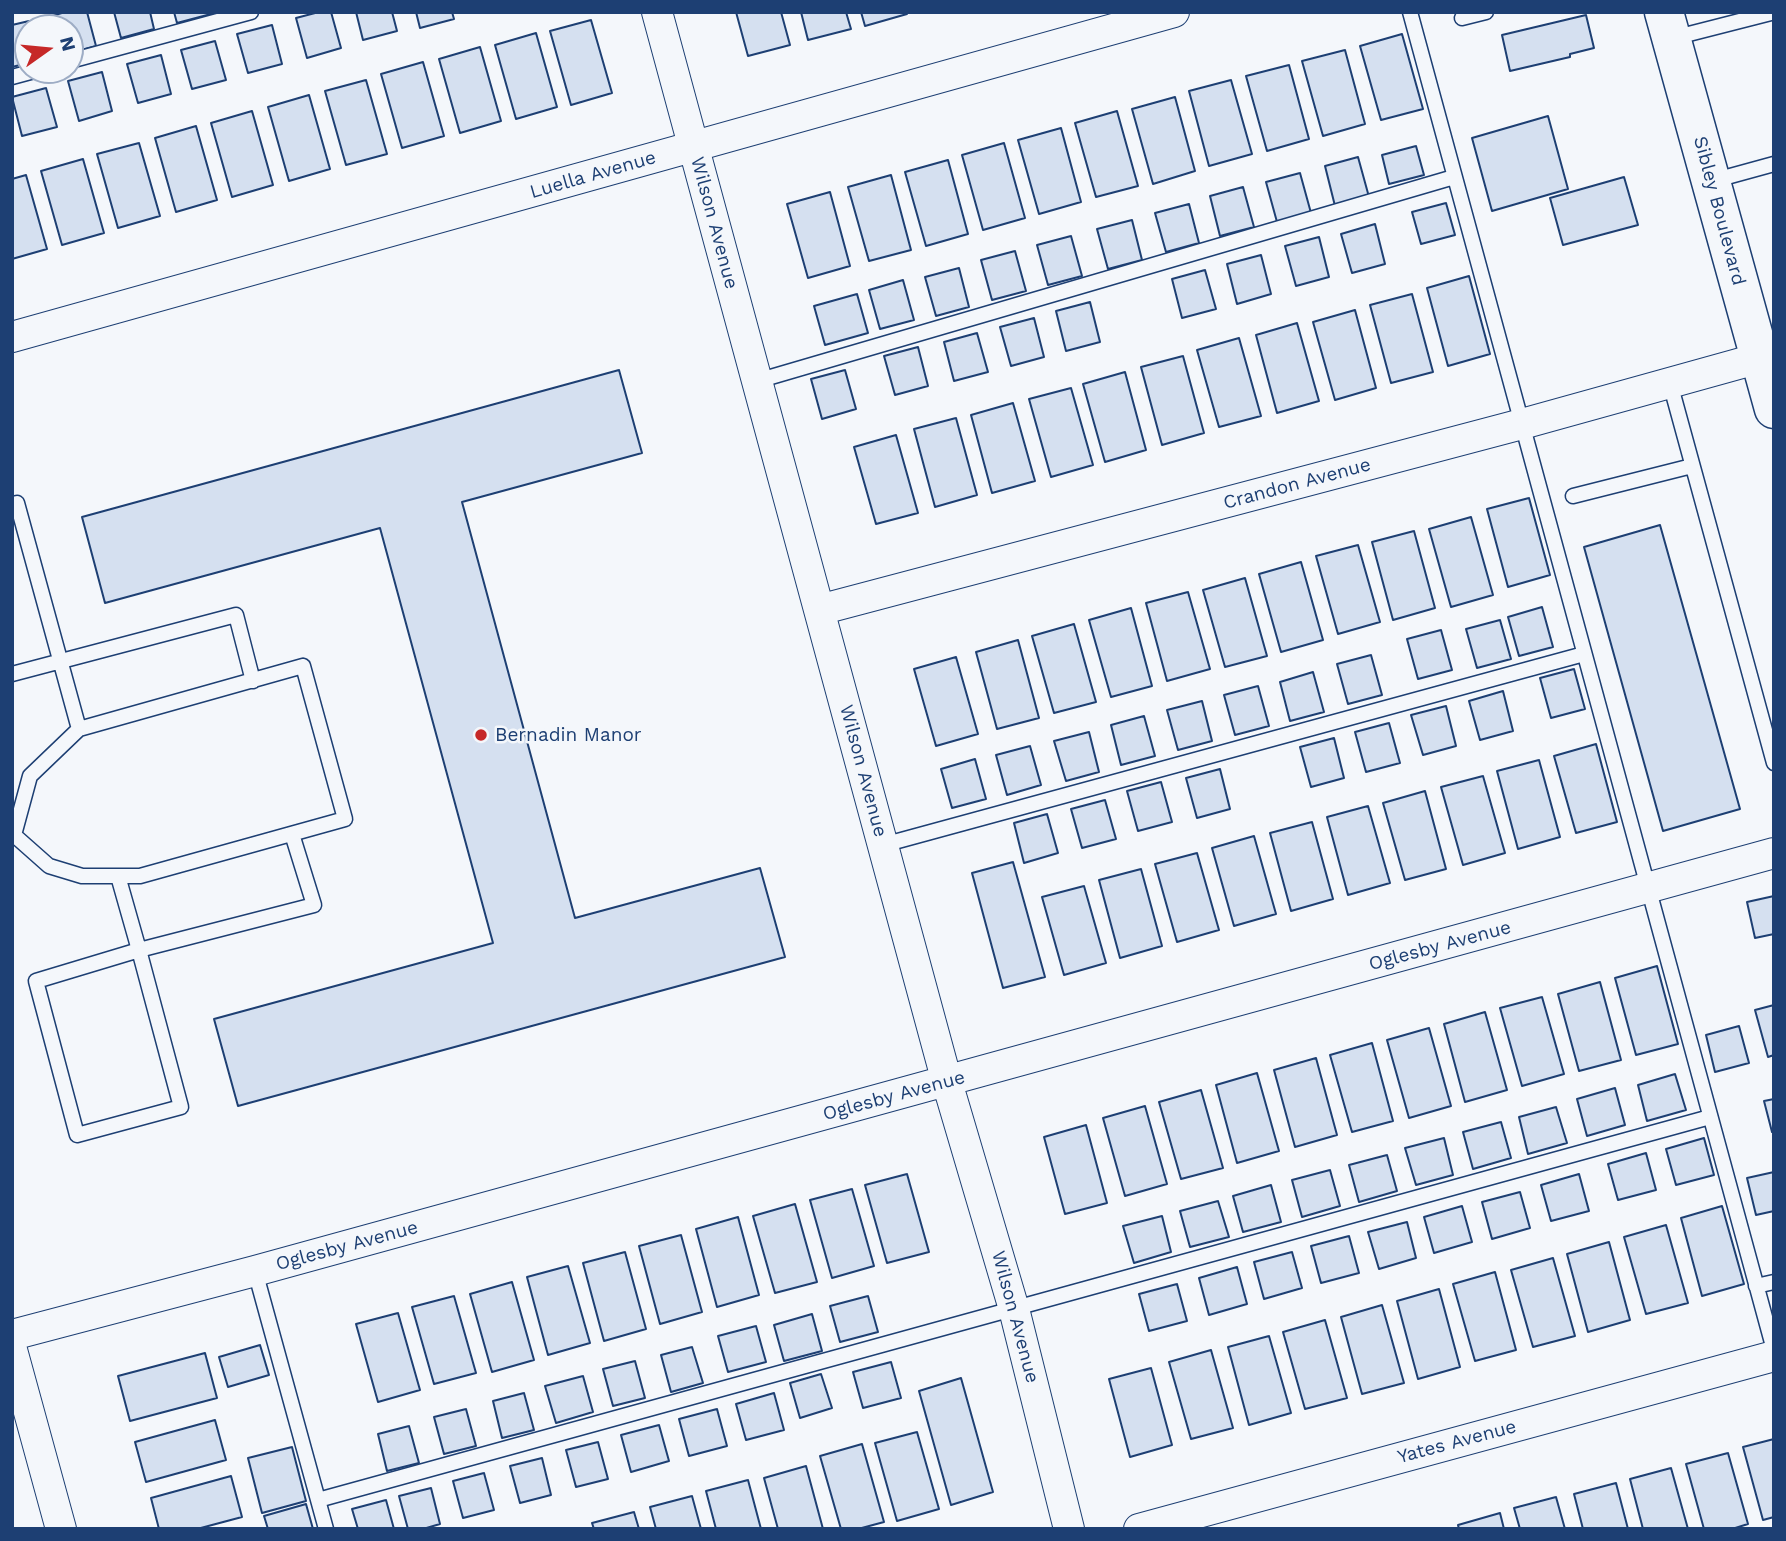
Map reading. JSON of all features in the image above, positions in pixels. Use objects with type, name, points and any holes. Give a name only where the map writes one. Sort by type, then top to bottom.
[{"type":"main road","name":"Sibley Boulevard","points":[[1668,25],[1711,181],[1767,356],[1774,409]]},
{"type":"street","name":"Wilson Avenue","points":[[657,12],[947,1082],[1014,1309],[1069,1529]]},
{"type":"street","name":"Luella Avenue","points":[[12,337],[1174,12]]},
{"type":"street","name":"Crandon Avenue","points":[[819,610],[1522,424],[1767,356]]},
{"type":"street","name":"Oglesby Avenue","points":[[12,1335],[947,1082],[1774,853]]},
{"type":"street","points":[[12,1350],[61,1529]]},
{"type":"street","name":"Yates Avenue","points":[[1139,1529],[1774,1356]]},
{"type":"lane","points":[[84,57],[251,12]]},
{"type":"lane","points":[[1410,12],[1774,1350]]},
{"type":"lane","points":[[1462,18],[1486,12]]},
{"type":"lane","points":[[1668,25],[1772,17]]},
{"type":"lane","points":[[1711,181],[1774,164]]},
{"type":"lane","points":[[757,381],[1454,177]]},
{"type":"lane","points":[[1670,383],[1774,763]]},
{"type":"lane","points":[[1573,496],[1692,466]]},
{"type":"lane","points":[[12,504],[17,503],[79,729]]},
{"type":"lane","points":[[12,674],[236,615],[253,681]]},
{"type":"lane","points":[[883,845],[1584,654]]},
{"type":"lane","points":[[303,666],[345,819],[140,877],[82,876],[49,866],[13,835],[30,776],[79,729],[303,666]]},
{"type":"lane","points":[[118,876],[139,950],[181,1107],[77,1135],[36,981],[139,950],[314,905],[292,834]]},
{"type":"lane","points":[[318,1500],[1710,1117]]},
{"type":"lane","points":[[256,1271],[326,1529]]},
{"type":"lane","points":[[1756,1286],[1774,1282]]},
{"type":"building","points":[[87,12],[96,46],[84,49],[84,14],[58,14]]},
{"type":"building","points":[[114,12],[150,12],[154,29],[121,38]]},
{"type":"building","points":[[174,12],[210,12],[211,14],[177,23]]},
{"type":"building","points":[[331,12],[341,48],[307,58],[296,18]]},
{"type":"building","points":[[356,12],[392,12],[397,31],[363,40]]},
{"type":"building","points":[[416,12],[452,12],[454,19],[420,28]]},
{"type":"building","points":[[736,12],[781,12],[790,45],[748,56]]},
{"type":"building","points":[[801,12],[846,12],[851,29],[808,40]]},
{"type":"building","points":[[861,12],[907,12],[907,14],[865,26]]},
{"type":"building","points":[[1586,15],[1594,48],[1570,54],[1570,57],[1510,71],[1502,35]]},
{"type":"building","points":[[591,20],[612,93],[571,105],[550,31]]},
{"type":"building","points":[[12,25],[14,25],[12,67]]},
{"type":"building","points":[[272,25],[282,64],[248,73],[237,34]]},
{"type":"building","points":[[536,33],[557,107],[516,119],[495,45]]},
{"type":"building","points":[[1402,34],[1423,109],[1381,120],[1360,46]]},
{"type":"building","points":[[215,41],[226,80],[192,89],[181,50]]},
{"type":"building","points":[[480,47],[501,121],[460,133],[439,59]]},
{"type":"building","points":[[1345,50],[1365,124],[1323,136],[1302,61]]},
{"type":"building","points":[[161,55],[171,94],[138,103],[127,64]]},
{"type":"building","points":[[423,62],[444,136],[402,148],[381,74]]},
{"type":"building","points":[[1289,65],[1309,139],[1267,151],[1246,76]]},
{"type":"building","points":[[102,72],[112,111],[79,121],[69,84],[84,84],[84,77]]},
{"type":"building","points":[[366,80],[387,154],[346,165],[325,91]]},
{"type":"building","points":[[1231,80],[1252,154],[1209,166],[1189,91]]},
{"type":"building","points":[[46,88],[57,127],[22,136],[12,97]]},
{"type":"building","points":[[309,95],[330,169],[289,181],[268,107]]},
{"type":"building","points":[[1175,97],[1195,171],[1153,184],[1132,109]]},
{"type":"building","points":[[252,111],[273,185],[232,197],[211,123]]},
{"type":"building","points":[[1117,111],[1138,186],[1096,197],[1075,123]]},
{"type":"building","points":[[1548,116],[1568,189],[1492,211],[1472,138]]},
{"type":"building","points":[[196,126],[217,200],[176,212],[155,138]]},
{"type":"building","points":[[1061,128],[1081,202],[1039,214],[1018,140]]},
{"type":"building","points":[[139,143],[160,216],[118,228],[97,154]]},
{"type":"building","points":[[1004,143],[1025,218],[983,230],[962,155]]},
{"type":"building","points":[[1416,146],[1424,175],[1389,184],[1382,155]]},
{"type":"building","points":[[1358,157],[1369,197],[1335,206],[1325,166]]},
{"type":"building","points":[[83,159],[104,233],[62,245],[41,171]]},
{"type":"building","points":[[948,160],[968,234],[926,246],[905,172]]},
{"type":"building","points":[[1300,173],[1311,213],[1277,222],[1266,182]]},
{"type":"building","points":[[26,175],[47,249],[12,259],[12,179]]},
{"type":"building","points":[[891,175],[911,250],[869,261],[848,187]]},
{"type":"building","points":[[1624,177],[1638,225],[1563,245],[1550,198]]},
{"type":"building","points":[[1243,187],[1254,227],[1220,236],[1210,196]]},
{"type":"building","points":[[830,192],[850,266],[808,278],[787,204]]},
{"type":"building","points":[[1446,203],[1455,235],[1421,244],[1412,212]]},
{"type":"building","points":[[1189,204],[1199,243],[1166,252],[1155,213]]},
{"type":"building","points":[[1132,220],[1142,260],[1108,269],[1097,229]]},
{"type":"building","points":[[1375,224],[1385,264],[1352,273],[1341,234]]},
{"type":"building","points":[[1071,236],[1082,276],[1048,285],[1037,245]]},
{"type":"building","points":[[1319,237],[1329,277],[1296,286],[1285,246]]},
{"type":"building","points":[[1015,251],[1026,291],[992,300],[981,260]]},
{"type":"building","points":[[1261,255],[1271,294],[1237,304],[1227,264]]},
{"type":"building","points":[[959,268],[969,307],[936,316],[925,277]]},
{"type":"building","points":[[1205,270],[1216,309],[1182,318],[1172,279]]},
{"type":"building","points":[[1469,276],[1490,354],[1448,366],[1427,288]]},
{"type":"building","points":[[903,280],[914,320],[880,329],[869,290]]},
{"type":"building","points":[[857,294],[868,333],[825,345],[814,306]]},
{"type":"building","points":[[1412,294],[1433,372],[1391,383],[1370,305]]},
{"type":"building","points":[[1090,302],[1100,342],[1066,351],[1056,311]]},
{"type":"building","points":[[1355,310],[1376,388],[1335,400],[1313,322]]},
{"type":"building","points":[[1034,318],[1044,357],[1011,366],[1000,327]]},
{"type":"building","points":[[1297,323],[1319,401],[1277,413],[1256,335]]},
{"type":"building","points":[[977,333],[988,372],[954,381],[944,342]]},
{"type":"building","points":[[1239,338],[1261,416],[1219,427],[1197,350]]},
{"type":"building","points":[[918,347],[928,386],[895,395],[884,356]]},
{"type":"building","points":[[1183,356],[1204,433],[1162,445],[1141,367]]},
{"type":"building","name":"Bernadin Manor","points":[[619,370],[642,453],[462,502],[575,918],[760,868],[785,957],[238,1106],[214,1019],[493,943],[380,528],[105,603],[82,517]]},
{"type":"building","points":[[845,370],[856,409],[822,419],[811,379]]},
{"type":"building","points":[[1125,372],[1146,450],[1105,462],[1083,384]]},
{"type":"building","points":[[1071,388],[1093,465],[1051,477],[1029,399]]},
{"type":"building","points":[[1013,403],[1035,481],[992,493],[971,415]]},
{"type":"building","points":[[956,418],[977,495],[935,507],[914,429]]},
{"type":"building","points":[[896,435],[918,513],[876,524],[854,447]]},
{"type":"building","points":[[1529,498],[1550,575],[1508,587],[1487,509]]},
{"type":"building","points":[[1471,517],[1493,595],[1451,607],[1429,529]]},
{"type":"building","points":[[1660,525],[1740,809],[1663,831],[1584,547]]},
{"type":"building","points":[[1414,531],[1435,608],[1393,620],[1372,542]]},
{"type":"building","points":[[1358,545],[1380,622],[1338,634],[1316,556]]},
{"type":"building","points":[[1301,562],[1323,640],[1281,652],[1259,574]]},
{"type":"building","points":[[1245,578],[1267,656],[1225,667],[1203,590]]},
{"type":"building","points":[[1188,592],[1210,669],[1167,681],[1146,603]]},
{"type":"building","points":[[1542,607],[1553,647],[1519,656],[1508,617]]},
{"type":"building","points":[[1131,608],[1152,686],[1111,697],[1089,620]]},
{"type":"building","points":[[1500,620],[1511,659],[1477,668],[1466,629]]},
{"type":"building","points":[[1074,624],[1096,702],[1054,713],[1032,636]]},
{"type":"building","points":[[1441,630],[1452,670],[1418,679],[1407,639]]},
{"type":"building","points":[[1018,640],[1039,718],[997,729],[976,652]]},
{"type":"building","points":[[1371,655],[1382,695],[1348,704],[1337,664]]},
{"type":"building","points":[[956,657],[978,734],[936,746],[914,669]]},
{"type":"building","points":[[1574,669],[1585,709],[1551,718],[1540,678]]},
{"type":"building","points":[[1313,672],[1324,712],[1290,721],[1280,682]]},
{"type":"building","points":[[1258,686],[1269,726],[1235,735],[1224,695]]},
{"type":"building","points":[[1503,691],[1513,731],[1480,740],[1469,701]]},
{"type":"building","points":[[1202,701],[1212,741],[1178,750],[1167,710]]},
{"type":"building","points":[[1446,706],[1456,746],[1423,755],[1411,715]]},
{"type":"building","points":[[1144,716],[1155,756],[1121,765],[1111,725]]},
{"type":"building","points":[[1389,723],[1400,763],[1366,772],[1355,732]]},
{"type":"building","points":[[1089,732],[1099,772],[1066,781],[1054,741]]},
{"type":"building","points":[[1334,738],[1344,778],[1311,787],[1300,747]]},
{"type":"building","points":[[1596,744],[1617,822],[1576,833],[1554,756]]},
{"type":"building","points":[[1030,746],[1041,785],[1007,795],[996,755]]},
{"type":"building","points":[[975,759],[986,799],[952,808],[941,769]]},
{"type":"building","points":[[1539,760],[1560,837],[1518,849],[1497,771]]},
{"type":"building","points":[[1220,769],[1230,809],[1197,818],[1186,778]]},
{"type":"building","points":[[1483,776],[1505,853],[1463,865],[1441,787]]},
{"type":"building","points":[[1161,782],[1172,822],[1138,831],[1127,791]]},
{"type":"building","points":[[1425,791],[1446,869],[1405,880],[1383,803]]},
{"type":"building","points":[[1105,800],[1116,839],[1082,848],[1071,809]]},
{"type":"building","points":[[1368,806],[1390,883],[1348,895],[1327,817]]},
{"type":"building","points":[[1047,814],[1058,853],[1024,863],[1014,823]]},
{"type":"building","points":[[1312,822],[1333,899],[1291,911],[1270,833]]},
{"type":"building","points":[[1254,836],[1276,914],[1234,926],[1212,848]]},
{"type":"building","points":[[1197,853],[1219,930],[1177,942],[1155,864]]},
{"type":"building","points":[[1013,862],[1045,977],[1003,988],[972,873]]},
{"type":"building","points":[[1141,869],[1162,946],[1120,958],[1099,880]]},
{"type":"building","points":[[1084,886],[1106,963],[1064,975],[1042,897]]},
{"type":"building","points":[[1774,896],[1774,934],[1755,938],[1747,902]]},
{"type":"building","points":[[1657,966],[1678,1044],[1636,1055],[1615,978]]},
{"type":"building","points":[[1600,982],[1621,1060],[1579,1071],[1558,994]]},
{"type":"building","points":[[1542,997],[1564,1074],[1522,1086],[1500,1008]]},
{"type":"building","points":[[1774,1005],[1774,1055],[1768,1057],[1755,1010]]},
{"type":"building","points":[[1485,1012],[1507,1090],[1465,1102],[1444,1024]]},
{"type":"building","points":[[1739,1026],[1749,1063],[1715,1072],[1706,1035]]},
{"type":"building","points":[[1429,1028],[1451,1106],[1409,1118],[1387,1040]]},
{"type":"building","points":[[1372,1043],[1393,1121],[1352,1132],[1330,1055]]},
{"type":"building","points":[[1316,1058],[1337,1135],[1295,1147],[1274,1070]]},
{"type":"building","points":[[1257,1073],[1279,1151],[1237,1163],[1216,1085]]},
{"type":"building","points":[[1675,1074],[1686,1110],[1647,1121],[1638,1085]]},
{"type":"building","points":[[1615,1088],[1625,1125],[1587,1136],[1577,1099]]},
{"type":"building","points":[[1201,1090],[1223,1168],[1181,1179],[1159,1102]]},
{"type":"building","points":[[1774,1099],[1774,1131],[1772,1132],[1764,1101]]},
{"type":"building","points":[[1145,1106],[1167,1184],[1125,1196],[1103,1118]]},
{"type":"building","points":[[1556,1107],[1567,1143],[1528,1154],[1519,1117]]},
{"type":"building","points":[[1501,1122],[1511,1158],[1473,1169],[1463,1132]]},
{"type":"building","points":[[1086,1125],[1107,1203],[1065,1214],[1044,1137]]},
{"type":"building","points":[[1444,1138],[1453,1175],[1416,1185],[1405,1148]]},
{"type":"building","points":[[1704,1138],[1714,1175],[1676,1185],[1666,1149]]},
{"type":"building","points":[[1646,1153],[1656,1190],[1618,1200],[1608,1164]]},
{"type":"building","points":[[1387,1155],[1397,1191],[1359,1202],[1349,1165]]},
{"type":"building","points":[[1330,1170],[1340,1206],[1302,1217],[1292,1180]]},
{"type":"building","points":[[1774,1172],[1774,1211],[1756,1215],[1747,1178]]},
{"type":"building","points":[[907,1174],[929,1252],[887,1263],[865,1185]]},
{"type":"building","points":[[1579,1174],[1589,1211],[1551,1221],[1541,1185]]},
{"type":"building","points":[[1271,1185],[1281,1222],[1243,1232],[1233,1196]]},
{"type":"building","points":[[852,1189],[874,1266],[832,1278],[810,1200]]},
{"type":"building","points":[[1520,1192],[1530,1228],[1492,1239],[1482,1202]]},
{"type":"building","points":[[1218,1201],[1229,1237],[1190,1247],[1180,1211]]},
{"type":"building","points":[[795,1204],[817,1282],[775,1293],[753,1216]]},
{"type":"building","points":[[1462,1206],[1472,1242],[1434,1253],[1424,1217]]},
{"type":"building","points":[[1722,1206],[1744,1284],[1702,1296],[1681,1218]]},
{"type":"building","points":[[1162,1216],[1171,1252],[1134,1263],[1123,1226]]},
{"type":"building","points":[[738,1217],[759,1295],[717,1307],[696,1229]]},
{"type":"building","points":[[1407,1222],[1416,1258],[1379,1269],[1368,1232]]},
{"type":"building","points":[[1666,1225],[1688,1303],[1646,1314],[1624,1237]]},
{"type":"building","points":[[681,1235],[702,1312],[660,1324],[639,1246]]},
{"type":"building","points":[[1349,1236],[1359,1273],[1321,1283],[1311,1246]]},
{"type":"building","points":[[1609,1242],[1630,1320],[1588,1332],[1567,1254]]},
{"type":"building","points":[[625,1252],[646,1329],[604,1341],[583,1263]]},
{"type":"building","points":[[1292,1252],[1302,1288],[1264,1299],[1254,1262]]},
{"type":"building","points":[[1553,1258],[1575,1336],[1533,1347],[1511,1270]]},
{"type":"building","points":[[568,1266],[590,1343],[548,1355],[527,1277]]},
{"type":"building","points":[[1237,1267],[1247,1304],[1209,1315],[1199,1278]]},
{"type":"building","points":[[1495,1272],[1516,1350],[1475,1361],[1453,1284]]},
{"type":"building","points":[[512,1282],[534,1360],[492,1372],[470,1294]]},
{"type":"building","points":[[1177,1284],[1187,1321],[1149,1331],[1139,1294]]},
{"type":"building","points":[[1439,1289],[1460,1367],[1418,1379],[1397,1301]]},
{"type":"building","points":[[454,1296],[476,1373],[434,1384],[412,1307]]},
{"type":"building","points":[[868,1296],[878,1332],[840,1342],[830,1306]]},
{"type":"building","points":[[1382,1305],[1404,1383],[1362,1394],[1341,1317]]},
{"type":"building","points":[[398,1313],[420,1390],[378,1402],[356,1324]]},
{"type":"building","points":[[812,1314],[822,1351],[784,1361],[774,1325]]},
{"type":"building","points":[[1325,1320],[1347,1398],[1305,1409],[1283,1332]]},
{"type":"building","points":[[756,1326],[766,1362],[728,1372],[718,1336]]},
{"type":"building","points":[[1269,1336],[1291,1413],[1249,1425],[1228,1347]]},
{"type":"building","points":[[260,1345],[269,1375],[228,1387],[219,1357]]},
{"type":"building","points":[[692,1347],[703,1383],[671,1392],[661,1355]]},
{"type":"building","points":[[1211,1350],[1233,1428],[1191,1439],[1169,1362]]},
{"type":"building","points":[[205,1353],[217,1398],[130,1421],[118,1376]]},
{"type":"building","points":[[635,1361],[645,1398],[613,1406],[603,1369]]},
{"type":"building","points":[[891,1362],[901,1398],[863,1408],[853,1372]]},
{"type":"building","points":[[1151,1368],[1172,1445],[1130,1457],[1109,1379]]},
{"type":"building","points":[[821,1374],[832,1408],[800,1418],[790,1383]]},
{"type":"building","points":[[583,1376],[593,1412],[556,1423],[545,1386]]},
{"type":"building","points":[[961,1378],[993,1492],[951,1505],[919,1391]]},
{"type":"building","points":[[524,1393],[534,1430],[502,1438],[493,1401]]},
{"type":"building","points":[[774,1393],[784,1430],[746,1440],[736,1404]]},
{"type":"building","points":[[466,1409],[476,1446],[444,1454],[434,1417]]},
{"type":"building","points":[[717,1409],[727,1446],[689,1456],[679,1419]]},
{"type":"building","points":[[215,1420],[226,1460],[146,1482],[135,1442]]},
{"type":"building","points":[[659,1425],[669,1461],[631,1472],[621,1435]]},
{"type":"building","points":[[409,1426],[419,1463],[387,1471],[378,1434]]},
{"type":"building","points":[[917,1432],[939,1509],[897,1521],[875,1443]]},
{"type":"building","points":[[1774,1439],[1774,1517],[1763,1520],[1743,1447]]},
{"type":"building","points":[[598,1442],[608,1479],[576,1487],[566,1450]]},
{"type":"building","points":[[862,1444],[884,1522],[858,1529],[841,1529],[820,1456]]},
{"type":"building","points":[[292,1447],[306,1501],[262,1513],[248,1458]]},
{"type":"building","points":[[1728,1453],[1748,1524],[1732,1529],[1704,1529],[1686,1464]]},
{"type":"building","points":[[542,1458],[551,1495],[520,1503],[510,1466]]},
{"type":"building","points":[[806,1466],[823,1529],[778,1529],[764,1478]]},
{"type":"building","points":[[1671,1468],[1688,1529],[1643,1529],[1630,1479]]},
{"type":"building","points":[[484,1473],[494,1510],[463,1518],[453,1481]]},
{"type":"building","points":[[231,1476],[242,1517],[197,1529],[159,1529],[151,1498]]},
{"type":"building","points":[[748,1480],[761,1529],[716,1529],[706,1491]]},
{"type":"building","points":[[1616,1483],[1628,1529],[1583,1529],[1574,1494]]},
{"type":"building","points":[[431,1488],[440,1524],[423,1529],[408,1529],[399,1496]]},
{"type":"building","points":[[692,1496],[701,1529],[656,1529],[650,1507]]},
{"type":"building","points":[[1556,1497],[1565,1529],[1520,1529],[1514,1508]]},
{"type":"building","points":[[386,1500],[394,1529],[358,1529],[352,1509]]},
{"type":"building","points":[[306,1504],[313,1529],[268,1529],[264,1516]]},
{"type":"building","points":[[634,1512],[639,1529],[594,1529],[592,1523]]},
{"type":"building","points":[[1500,1513],[1504,1529],[1459,1529],[1458,1525]]},
{"type":"place","name":"Bernadin Manor","points":[[481,735]]}]
